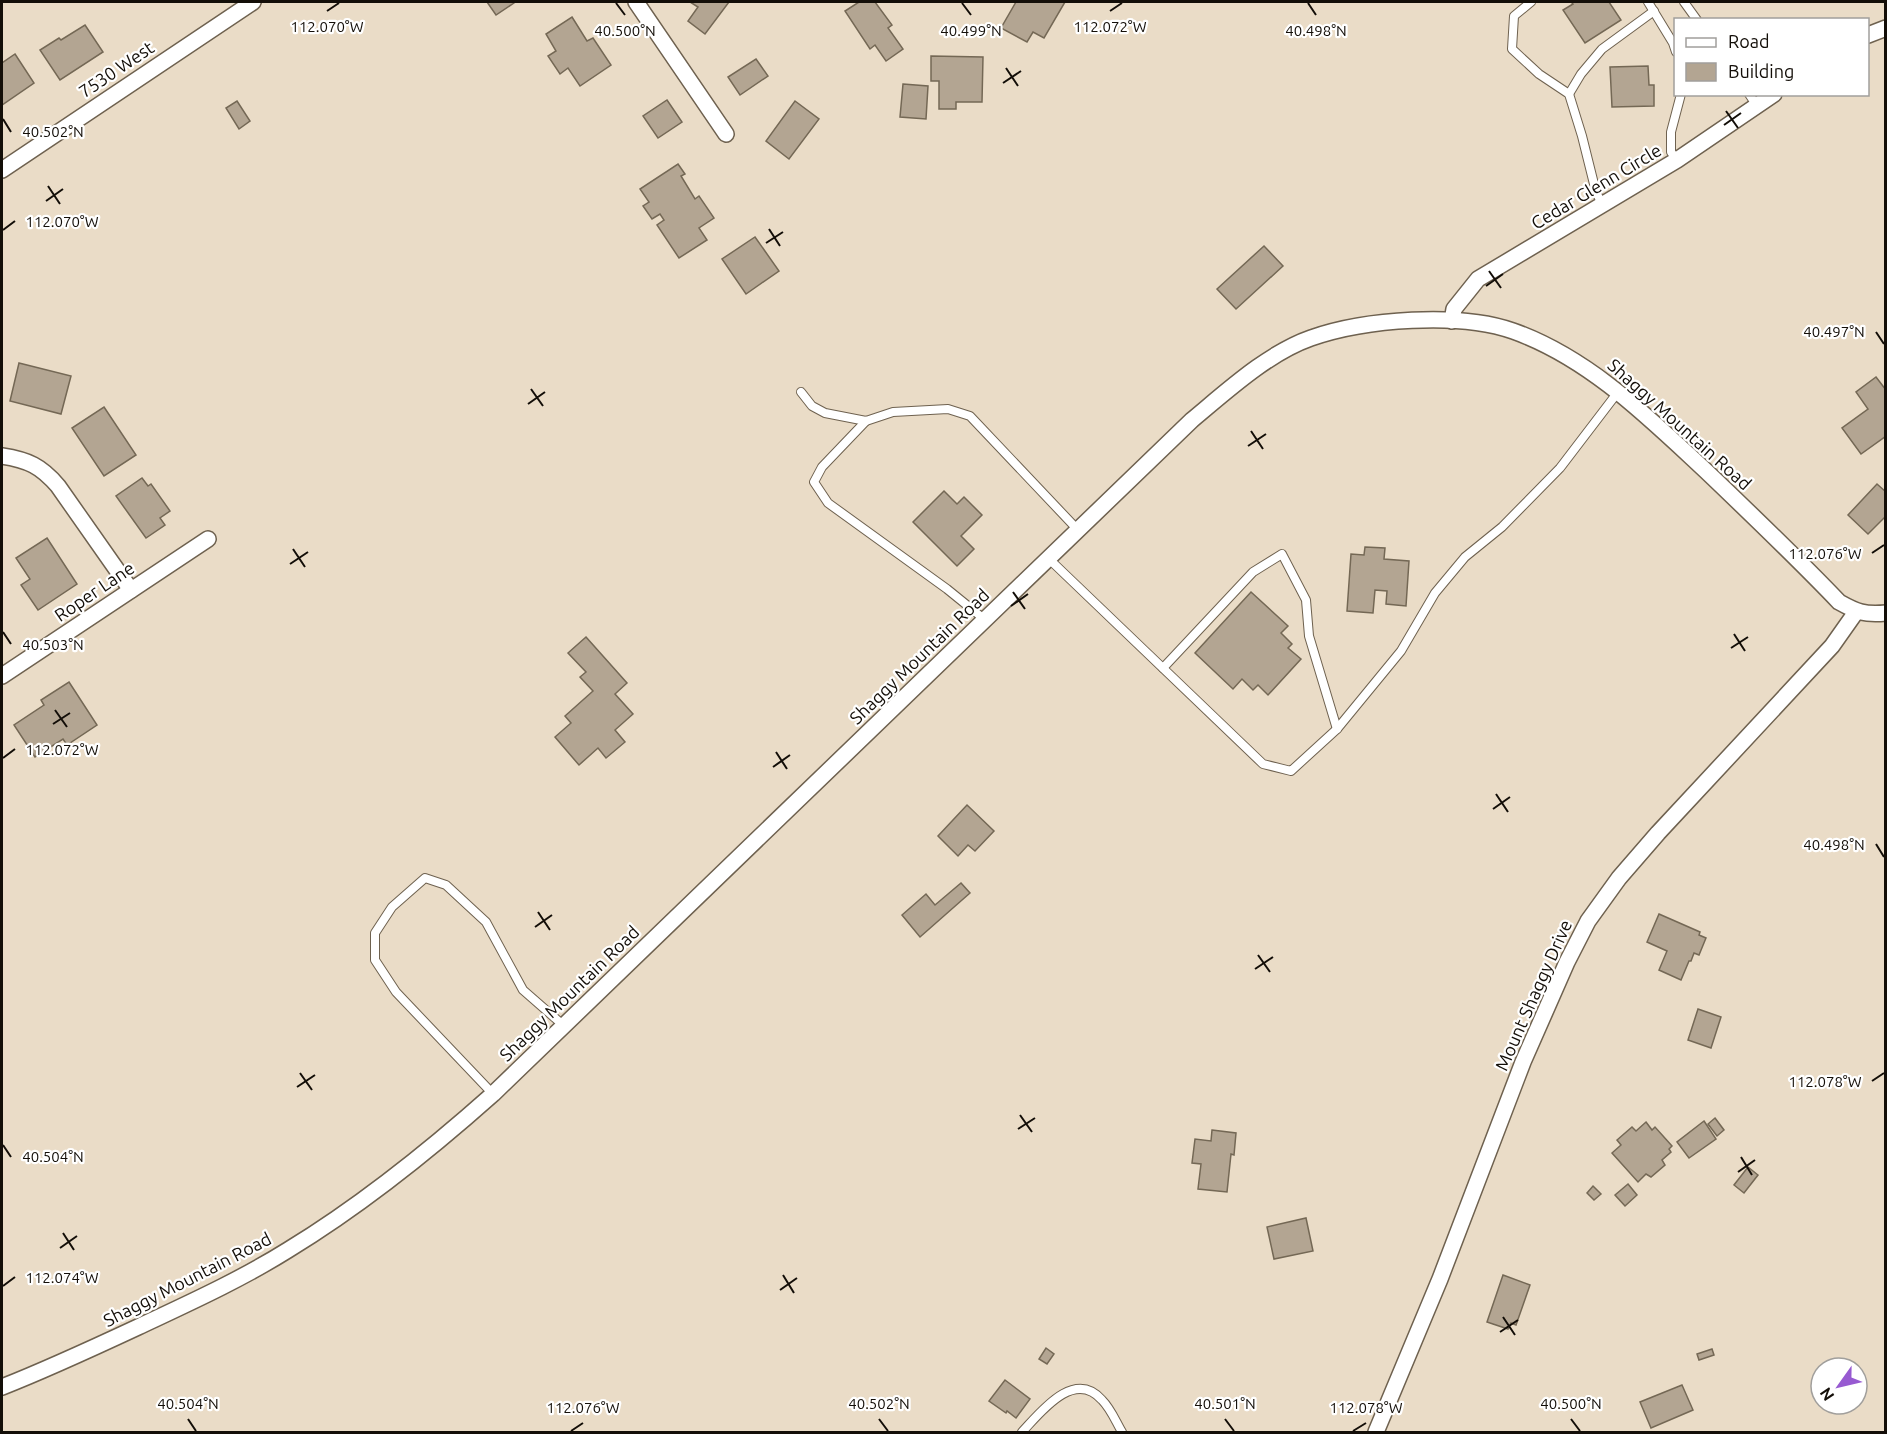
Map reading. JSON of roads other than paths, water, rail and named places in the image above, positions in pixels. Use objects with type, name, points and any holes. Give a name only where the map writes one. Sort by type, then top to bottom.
[{"type":"street","name":"7530 West","points":[[2,170],[253,2]]},
{"type":"street","points":[[636,2],[726,134]]},
{"type":"street","points":[[1869,35],[1886,28]]},
{"type":"street","name":"Cedar Glenn Circle","points":[[1452,321],[1454,309],[1478,279],[1677,160],[1753,100]]},
{"type":"street","name":"Shaggy Mountain Road","points":[[2,1387],[211,1293],[286,1251],[371,1195],[450,1133],[1192,420],[1270,358],[1310,338],[1360,326],[1402,321],[1452,321],[1511,330],[1546,345],[1588,369],[1646,415],[1747,510],[1839,602],[1856,612]]},
{"type":"street","points":[[2,456],[16,458],[46,472],[131,590]]},
{"type":"street","name":"Roper Lane","points":[[2,676],[208,539]]},
{"type":"street","points":[[1856,612],[1869,615],[1886,613]]},
{"type":"street","name":"Mount Shaggy Drive","points":[[1376,1432],[1440,1279],[1523,1062],[1567,962],[1588,921],[1619,878],[1650,842],[1832,646],[1856,612]]},
{"type":"lane","points":[[1531,2],[1514,16],[1512,49],[1539,75],[1569,93],[1596,192],[1603,206]]},
{"type":"lane","points":[[1648,2],[1674,46]]},
{"type":"lane","points":[[1684,2],[1696,18]]},
{"type":"lane","points":[[1569,93],[1581,74],[1602,49],[1654,11]]},
{"type":"lane","points":[[1677,160],[1671,152],[1671,132],[1680,96]]},
{"type":"lane","points":[[801,392],[812,406],[825,413],[866,421]]},
{"type":"lane","points":[[1048,558],[1263,764],[1291,771],[1337,729],[1401,651],[1435,593],[1457,566],[1502,527],[1560,468],[1618,392]]},
{"type":"lane","points":[[984,619],[828,503],[814,482],[822,467],[866,421],[893,412],[948,409],[970,416],[1077,530]]},
{"type":"lane","points":[[1163,668],[1253,572],[1282,554],[1306,600],[1310,636],[1337,729]]},
{"type":"lane","points":[[493,1094],[396,992],[375,960],[375,933],[392,907],[425,878],[446,885],[486,922],[523,990],[563,1025]]},
{"type":"lane","points":[[1022,1432],[1059,1395],[1082,1389],[1092,1392],[1101,1399],[1122,1432]]}]
